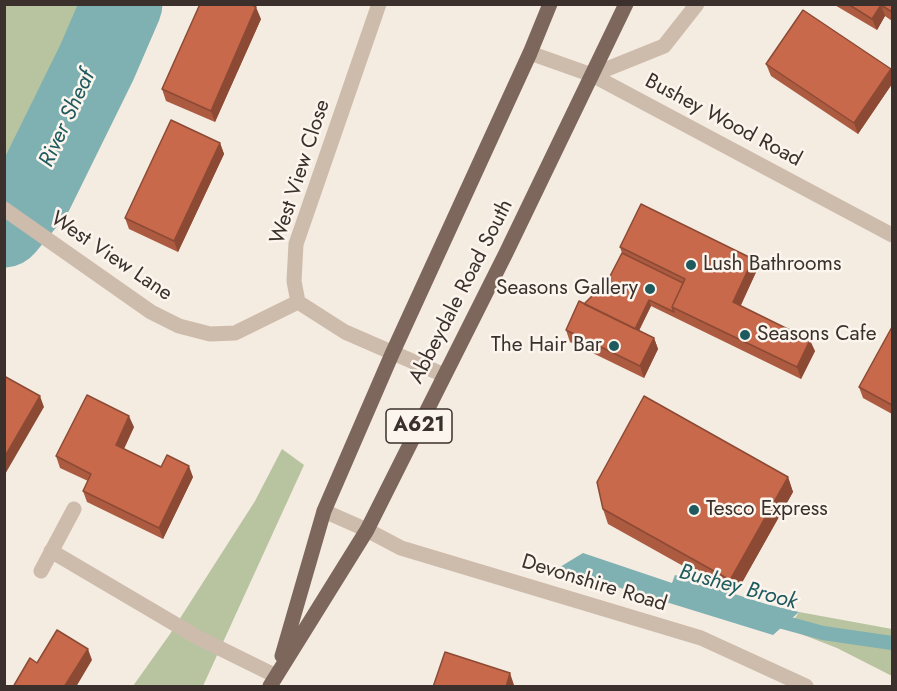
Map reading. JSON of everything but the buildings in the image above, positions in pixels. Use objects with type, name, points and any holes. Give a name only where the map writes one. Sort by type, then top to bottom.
[{"type":"main road","name":"A621","points":[[273,681],[324,511],[392,354],[530,53],[550,4]]},
{"type":"main road","name":"Abbeydale Road South","points":[[273,681],[367,530],[507,252],[626,4]]},
{"type":"street","name":"West View Close","points":[[298,302],[294,281],[296,244],[379,4]]},
{"type":"street","points":[[592,75],[664,46],[697,4]]},
{"type":"street","name":"Bushey Wood Road","points":[[530,53],[592,75],[892,235]]},
{"type":"street","name":"West View Lane","points":[[4,209],[151,312],[179,326],[210,334],[235,333],[298,302]]},
{"type":"street","points":[[298,302],[345,332],[444,375]]},
{"type":"street","points":[[41,571],[74,510]]},
{"type":"street","name":"Devonshire Road","points":[[324,511],[401,548],[701,638],[806,687]]},
{"type":"street","points":[[51,551],[273,681]]},
{"type":"green space","points":[[4,5],[122,5],[97,62],[33,192],[5,164]]},
{"type":"green space","points":[[282,449],[304,465],[203,686],[133,686],[170,634],[255,501]]},
{"type":"green space","points":[[799,612],[892,629],[892,676],[837,648],[788,629]]},
{"type":"water","points":[[583,553],[672,583],[675,575],[799,612],[773,635],[611,585],[596,586],[555,570]]},
{"type":"waterway","name":"River Sheaf","points":[[4,227],[33,192],[97,62],[122,4]]},
{"type":"waterway","name":"Bushey Brook","points":[[768,618],[823,633],[892,643]]},
{"type":"place","name":"Lush Bathrooms","points":[[691,265]]},
{"type":"place","name":"Seasons Gallery","points":[[650,289]]},
{"type":"place","name":"Seasons Cafe","points":[[745,335]]},
{"type":"place","name":"The Hair Bar","points":[[614,346]]},
{"type":"place","name":"Tesco Express","points":[[694,510]]}]
